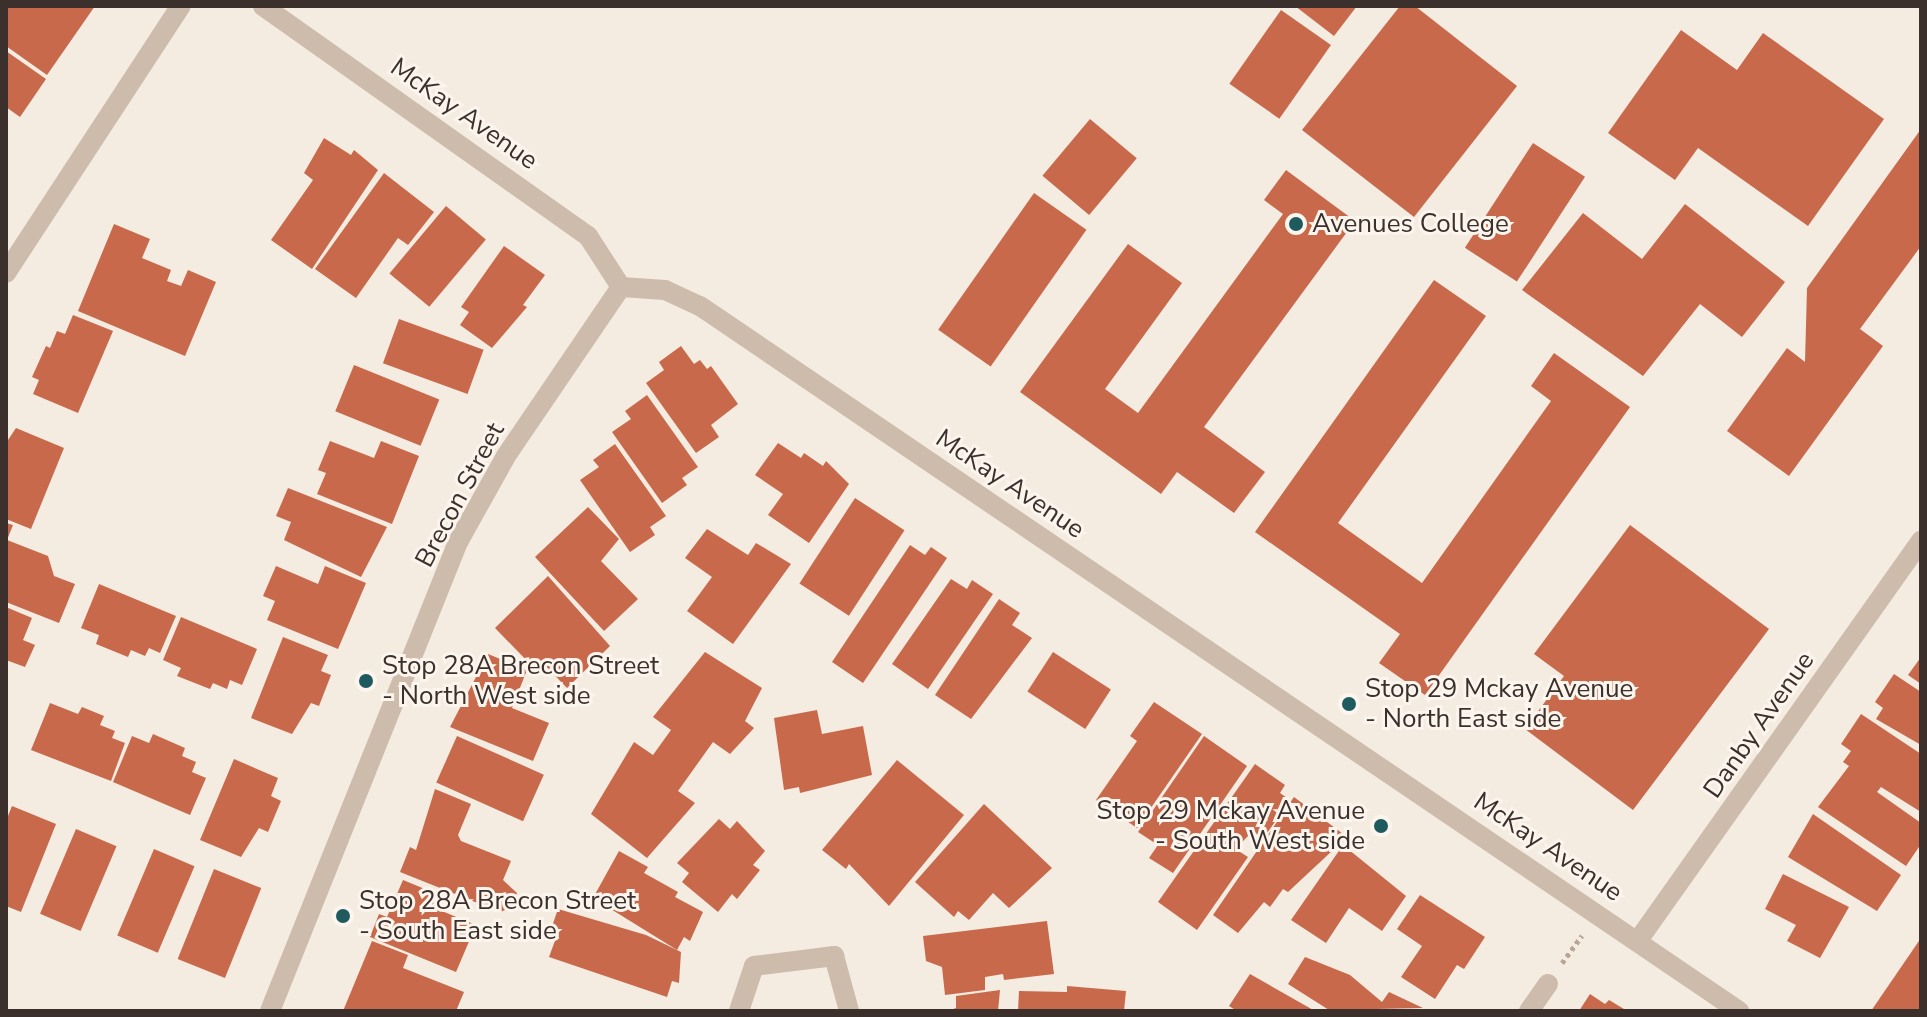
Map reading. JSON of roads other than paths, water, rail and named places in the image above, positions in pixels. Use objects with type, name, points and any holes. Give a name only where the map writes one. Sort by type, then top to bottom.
[{"type":"street","points":[[6,273],[181,6]]},
{"type":"street","name":"McKay Avenue","points":[[263,6],[552,207],[588,236],[621,287],[665,290],[700,306],[1639,939],[1739,1011]]},
{"type":"street","name":"Brecon Street","points":[[270,1011],[458,542],[506,456],[621,287]]},
{"type":"street","name":"Danby Avenue","points":[[1639,939],[1921,541]]},
{"type":"street","points":[[739,1011],[754,966],[834,956],[849,1011]]},
{"type":"street","points":[[1529,1011],[1548,984]]},
{"type":"place","name":"Avenues College","points":[[1296,224]]},
{"type":"place","name":"Stop 28A Brecon Street - North West side","points":[[366,681]]},
{"type":"place","name":"Stop 29 Mckay Avenue - North East side","points":[[1349,704]]},
{"type":"place","name":"Stop 29 Mckay Avenue - South West side","points":[[1381,826]]},
{"type":"place","name":"Stop 28A Brecon Street - South East side","points":[[343,916]]}]
